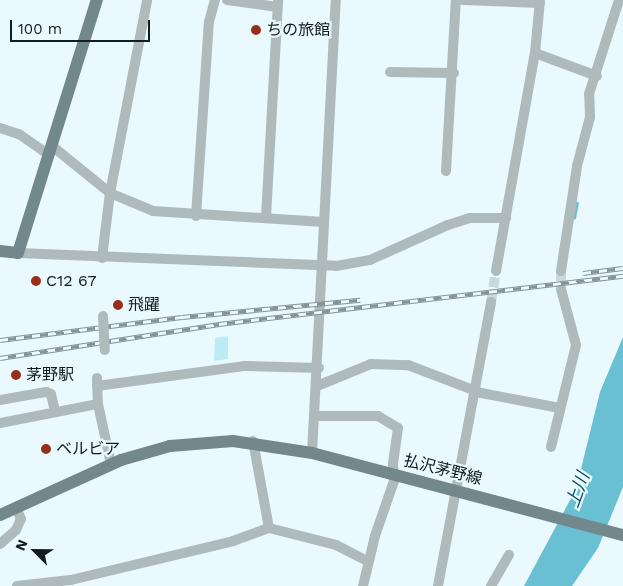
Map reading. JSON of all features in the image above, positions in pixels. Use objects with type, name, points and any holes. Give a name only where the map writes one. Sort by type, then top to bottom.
[{"type":"main road","points":[[0,251],[18,253],[97,0]]},
{"type":"main road","name":"払沢茅野線","points":[[110,464],[170,446],[253,441],[312,453],[458,489],[623,536]]},
{"type":"main road","points":[[0,515],[110,464]]},
{"type":"street","points":[[102,258],[110,193],[147,0]]},
{"type":"street","points":[[196,216],[209,22],[216,0]]},
{"type":"street","points":[[227,0],[278,4],[266,217]]},
{"type":"street","points":[[312,453],[319,368],[324,222],[336,0]]},
{"type":"street","points":[[446,171],[454,74],[456,0]]},
{"type":"street","points":[[463,0],[540,2],[535,53],[496,271]]},
{"type":"street","points":[[561,271],[577,166],[590,117],[589,94],[597,76],[619,0]]},
{"type":"street","points":[[535,53],[597,76]]},
{"type":"street","points":[[390,72],[454,74]]},
{"type":"street","points":[[0,128],[19,134],[50,150],[110,193],[153,211],[196,216],[266,217],[324,222]]},
{"type":"street","points":[[18,253],[322,266],[370,260],[448,225],[470,218],[506,218]]},
{"type":"street","points":[[551,447],[576,345],[561,289]]},
{"type":"street","points":[[438,586],[458,489],[491,302]]},
{"type":"street","points":[[103,316],[105,350]]},
{"type":"street","points":[[317,386],[371,364],[408,364],[474,390],[560,408]]},
{"type":"street","points":[[110,464],[98,404],[97,382],[244,366],[319,368]]},
{"type":"street","points":[[0,400],[46,392],[51,394],[55,412]]},
{"type":"street","points":[[0,423],[98,404]]},
{"type":"street","points":[[316,416],[378,416],[398,428],[393,474],[394,481],[368,561],[368,575],[363,586]]},
{"type":"street","points":[[253,441],[269,528]]},
{"type":"street","points":[[0,544],[16,530],[21,519],[16,508]]},
{"type":"street","points":[[16,586],[71,580],[233,542],[269,528],[336,545],[368,561]]},
{"type":"street","points":[[491,586],[509,555]]},
{"type":"shaded area","points":[[228,336],[228,359],[214,361],[215,338]]},
{"type":"water","name":"上川","points":[[623,337],[623,487],[598,548],[572,586],[524,586],[576,489],[600,392]]},
{"type":"waterway","points":[[574,218],[577,203]]},
{"type":"tunnel","points":[[491,302],[496,271]]},
{"type":"tunnel","points":[[561,271],[561,289]]},
{"type":"railway","points":[[583,273],[623,268]]},
{"type":"railway","points":[[0,358],[219,324],[623,276]]},
{"type":"railway","points":[[0,340],[182,317],[360,300]]},
{"type":"place","name":"ちの旅館","points":[[256,30]]},
{"type":"place","name":"C12 67","points":[[36,281]]},
{"type":"place","name":"飛躍","points":[[118,305]]},
{"type":"place","name":"茅野駅","points":[[16,375]]},
{"type":"place","name":"ベルビア","points":[[46,449]]}]
